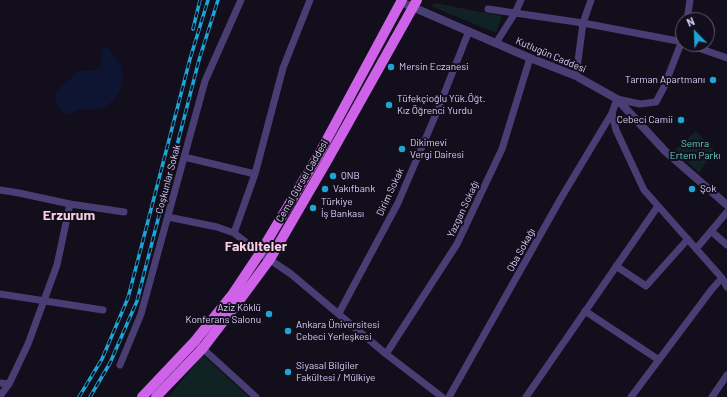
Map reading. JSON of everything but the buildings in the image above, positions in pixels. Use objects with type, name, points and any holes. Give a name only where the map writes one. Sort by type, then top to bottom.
[{"type":"main road","name":"Cemal Gürsel Caddesi","points":[[142,397],[199,345],[260,253],[319,154],[399,1]]},
{"type":"main road","name":"Cemal Gürsel Caddesi","points":[[156,397],[199,345],[239,301],[270,259],[332,153],[415,4]]},
{"type":"street","name":"Coşkunlar Sokak","points":[[120,365],[142,314],[205,81],[241,0]]},
{"type":"street","points":[[234,233],[255,174],[283,68],[310,0]]},
{"type":"street","points":[[496,43],[515,14],[521,0]]},
{"type":"street","points":[[576,76],[583,23],[591,0]]},
{"type":"street","points":[[688,12],[690,0]]},
{"type":"street","name":"Kutlugün Caddesi","points":[[399,1],[415,4],[469,31],[530,58],[576,76],[617,99],[665,151],[727,204]]},
{"type":"street","points":[[488,9],[583,23],[675,40]]},
{"type":"street","name":"Dirim Sokak","points":[[340,314],[398,203],[469,31]]},
{"type":"street","points":[[617,99],[640,104],[656,102],[664,88],[680,52]]},
{"type":"street","points":[[711,52],[727,58]]},
{"type":"street","name":"Yazgan Sokağı","points":[[386,354],[457,244],[502,149],[530,58]]},
{"type":"street","name":"Oba Sokağı","points":[[449,397],[561,198],[612,113],[617,99]]},
{"type":"street","points":[[612,113],[616,130],[644,190],[722,278],[727,287]]},
{"type":"street","points":[[184,157],[255,174]]},
{"type":"street","points":[[0,190],[70,204],[124,212]]},
{"type":"street","points":[[0,396],[9,384],[28,344],[56,265],[70,204]]},
{"type":"street","points":[[526,397],[658,206]]},
{"type":"street","points":[[696,249],[727,212]]},
{"type":"street","points":[[168,217],[217,227],[234,233],[291,274],[386,354],[442,397]]},
{"type":"street","points":[[712,231],[727,245]]},
{"type":"street","points":[[616,266],[646,286],[688,239]]},
{"type":"street","points":[[631,397],[712,289],[722,278]]},
{"type":"street","points":[[0,294],[103,310]]},
{"type":"street","points":[[585,311],[659,360]]},
{"type":"street","points":[[199,345],[256,397]]},
{"type":"street","points":[[712,397],[727,375]]},
{"type":"street","points":[[0,382],[9,384]]},
{"type":"green space","points":[[435,3],[502,16],[496,33],[431,6]]},
{"type":"green space","name":"Semra Ertem Parkı","points":[[696,131],[714,150],[699,173],[675,150]]},
{"type":"green space","points":[[203,355],[249,397],[168,397]]},
{"type":"water","points":[[107,46],[121,66],[123,77],[121,88],[114,100],[105,107],[94,110],[78,109],[70,114],[63,114],[56,104],[56,91],[79,71],[92,71],[98,69],[102,63],[102,55],[100,52]]},
{"type":"railway","points":[[193,29],[200,0]]},
{"type":"railway","points":[[79,397],[102,359],[128,298],[190,59],[208,0]]},
{"type":"railway","points":[[90,397],[110,363],[137,301],[199,60],[218,0]]},
{"type":"place","name":"Mersin Eczanesi","points":[[391,67]]},
{"type":"place","name":"Tarman Apartmanı","points":[[713,80]]},
{"type":"place","name":"Tüfekçioğlu Yük.Öğt. Kız Öğrenci Yurdu","points":[[389,105]]},
{"type":"place","name":"Cebeci Camii","points":[[681,120]]},
{"type":"place","name":"Dikimevi Vergi Dairesi","points":[[402,149]]},
{"type":"place","name":"QNB","points":[[333,176]]},
{"type":"place","name":"Vakıfbank","points":[[325,189]]},
{"type":"place","name":"Şok","points":[[692,189]]},
{"type":"place","name":"Türkiye İş Bankası","points":[[313,208]]},
{"type":"place","name":"Aziz Köklü Konferans Salonu","points":[[269,314]]},
{"type":"place","name":"Ankara Üniversitesi Cebeci Yerleşkesi","points":[[288,331]]},
{"type":"place","name":"Siyasal Bilgiler Fakültesi / Mülkiye","points":[[288,372]]},
{"type":"district","name":"Erzurum","points":[[69,215]]},
{"type":"district","name":"Fakülteler","points":[[256,246]]}]
